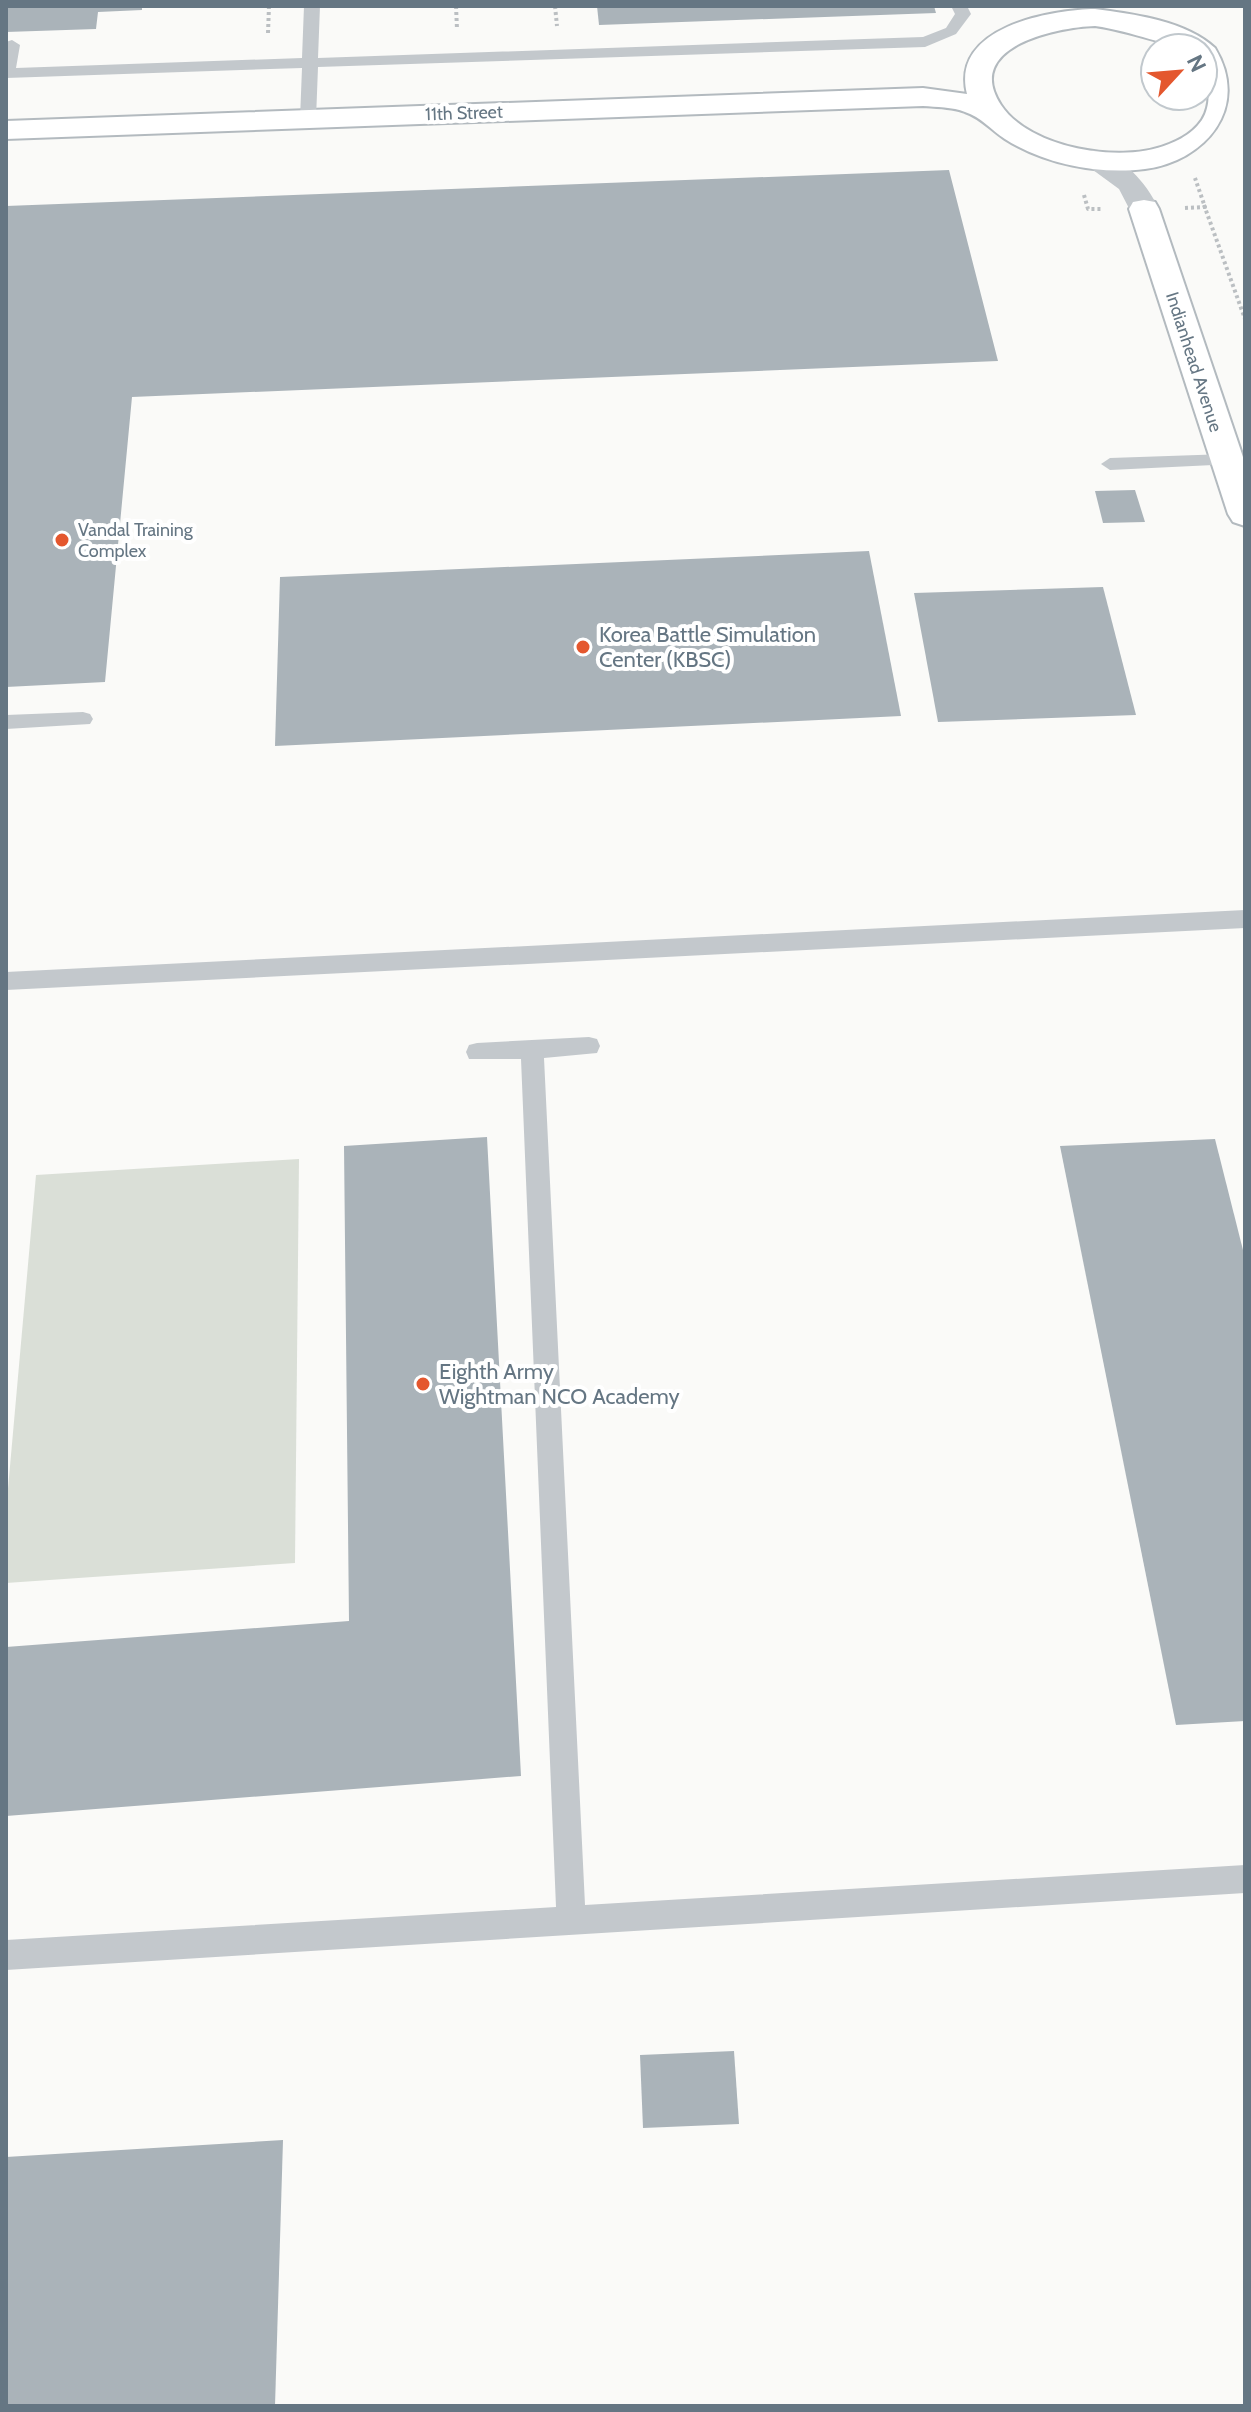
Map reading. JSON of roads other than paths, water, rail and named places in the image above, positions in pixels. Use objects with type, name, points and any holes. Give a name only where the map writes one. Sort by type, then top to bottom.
[{"type":"main road","points":[[992,114],[980,90],[980,72],[987,56],[1002,42],[1022,31],[1059,14],[1121,21],[1165,32]]},
{"type":"main road","points":[[923,97],[971,103],[1087,172],[1131,161],[1178,160],[1211,137],[1226,120],[1241,91],[1219,71]]},
{"type":"main road","points":[[923,97],[946,91],[980,72]]},
{"type":"main road","name":"11th Street","points":[[6,130],[923,97]]},
{"type":"main road","name":"Indianhead Avenue","points":[[1144,209],[1245,514]]},
{"type":"street","points":[[1089,6],[1121,21]]},
{"type":"street","points":[[1144,209],[1143,187],[1148,172],[1178,160]]},
{"type":"street","points":[[1087,172],[1131,184],[1144,209]]},
{"type":"lane","points":[[308,119],[312,6]]},
{"type":"lane","points":[[12,45],[6,73],[925,42],[951,31],[963,14],[959,6]]},
{"type":"lane","points":[[1110,464],[1227,460]]},
{"type":"lane","points":[[6,722],[83,719]]},
{"type":"lane","points":[[6,981],[1245,919]]},
{"type":"lane","points":[[477,1052],[589,1046]]},
{"type":"lane","points":[[532,1049],[571,1921]]},
{"type":"lane","points":[[6,1955],[1245,1879]]},
{"type":"place","name":"Vandal Training Complex","points":[[62,540]]},
{"type":"place","name":"Korea Battle Simulation Center (KBSC)","points":[[583,647]]},
{"type":"place","name":"Eighth Army Wightman NCO Academy","points":[[423,1384]]}]
